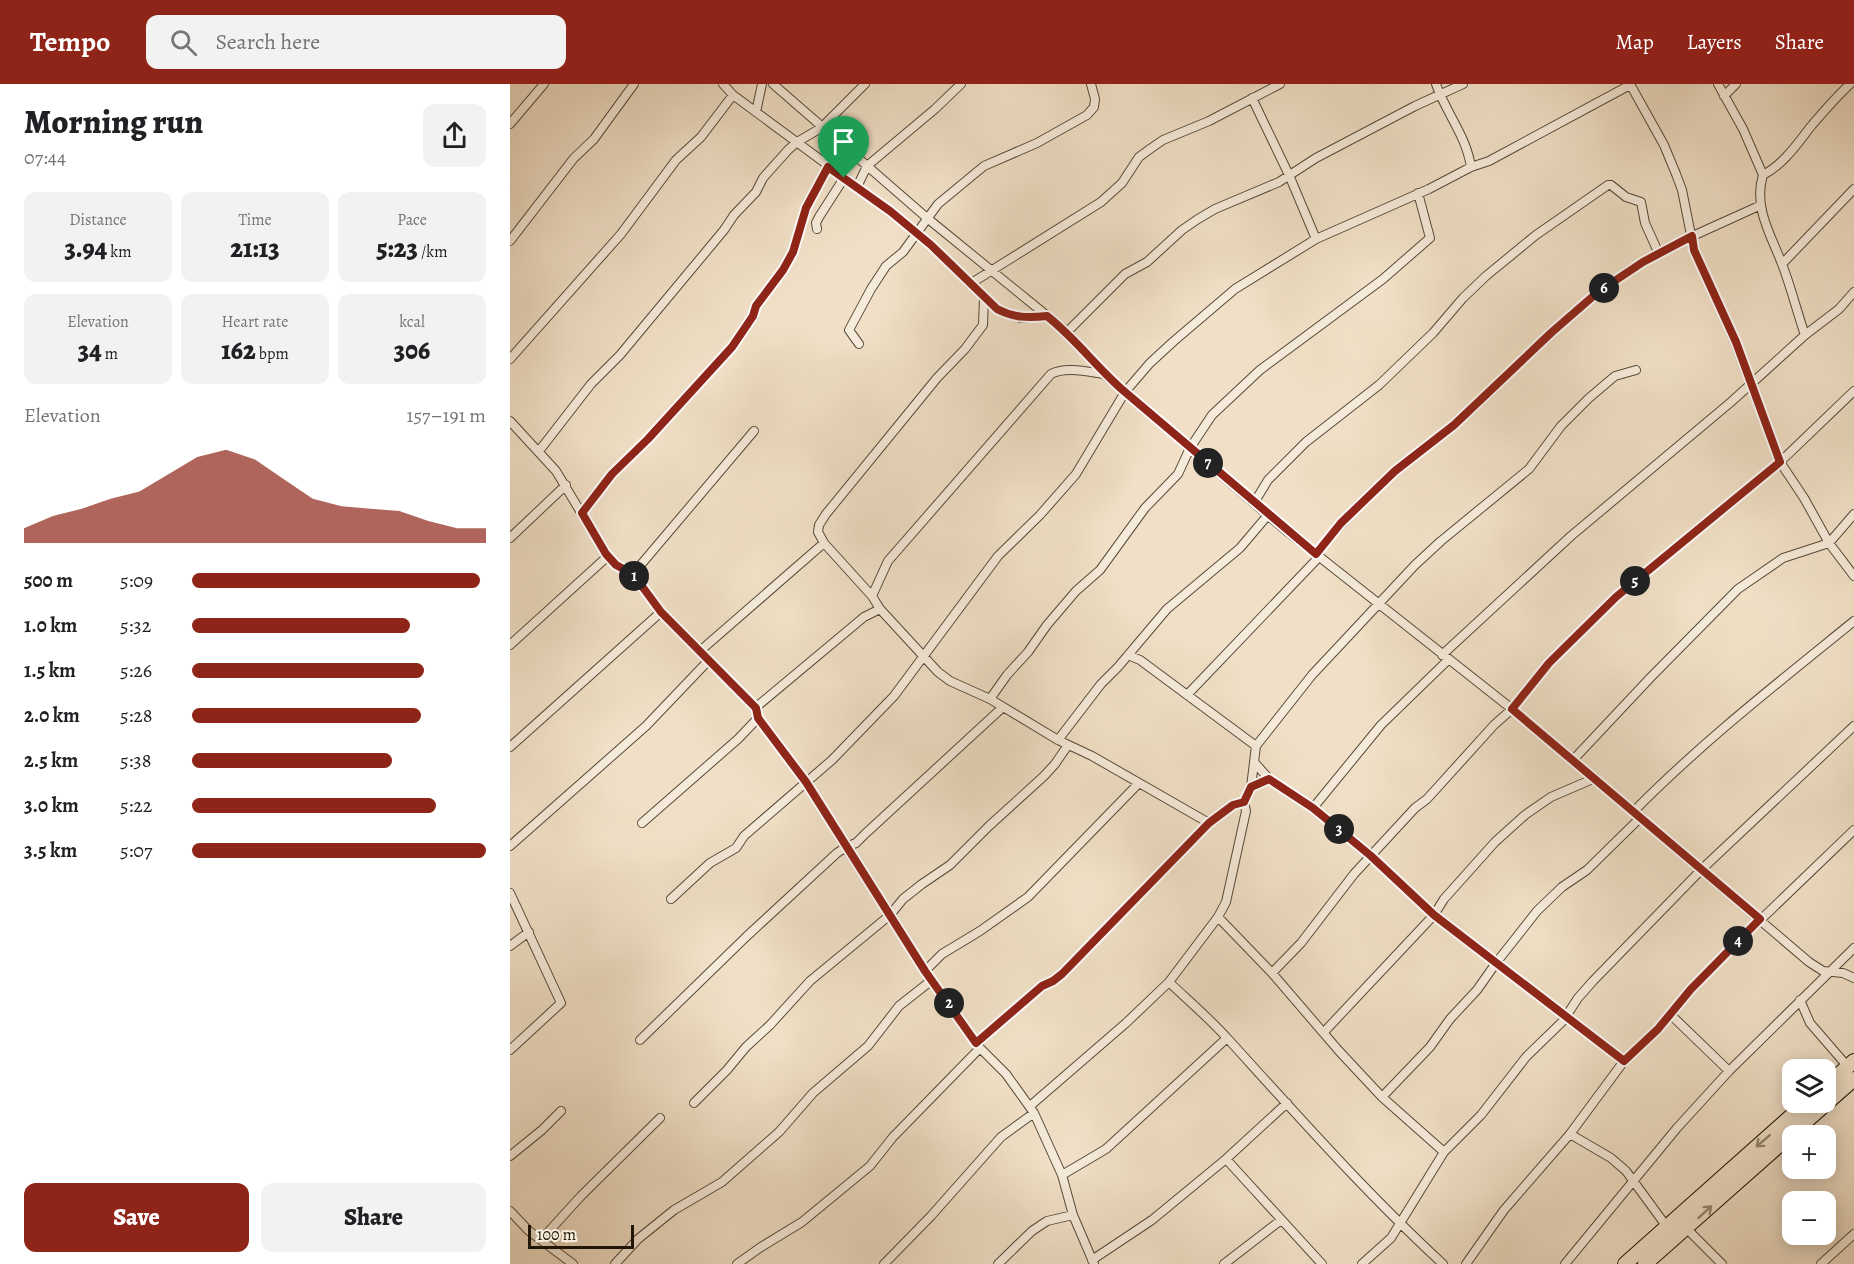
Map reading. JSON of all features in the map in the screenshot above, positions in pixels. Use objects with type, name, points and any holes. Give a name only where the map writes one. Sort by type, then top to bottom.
[{"type":"highway","points":[[1836,1082],[1850,1076]]},
{"type":"highway","points":[[1645,1264],[1850,1076]]},
{"type":"highway","points":[[1625,1264],[1795,1113]]},
{"type":"street","points":[[510,124],[544,84]]},
{"type":"street","points":[[510,242],[574,158],[594,139],[634,84]]},
{"type":"street","points":[[723,84],[733,95],[917,233],[997,309],[1026,318],[1047,316]]},
{"type":"street","points":[[756,112],[762,84]]},
{"type":"street","points":[[773,84],[927,218],[1067,332],[1104,374],[1317,556],[1512,709],[1809,962],[1829,973],[1843,973],[1854,978]]},
{"type":"street","points":[[539,451],[591,384],[620,355],[734,215],[756,192],[764,178],[797,142],[822,128],[865,84]]},
{"type":"street","points":[[857,187],[867,166],[962,84]]},
{"type":"street","points":[[970,284],[1101,202],[1122,183],[1139,157],[1163,140],[1209,121],[1280,84]]},
{"type":"street","points":[[1436,84],[1459,128],[1471,167]]},
{"type":"street","points":[[1067,332],[1125,274],[1147,262],[1182,230],[1215,209],[1279,182],[1316,158],[1463,84]]},
{"type":"street","points":[[1718,84],[1743,129],[1763,175],[1760,187],[1761,206],[1805,335]]},
{"type":"street","points":[[1724,96],[1736,84]]},
{"type":"street","points":[[1763,175],[1774,170],[1782,162],[1821,114],[1850,84]]},
{"type":"street","points":[[859,344],[849,330],[851,325],[886,266],[903,252],[938,204],[984,166],[1037,143],[1087,115],[1094,107],[1094,85]]},
{"type":"street","points":[[671,899],[710,862],[736,848],[744,836],[832,760],[894,696],[998,556],[1040,515],[1076,474],[1125,392],[1150,363],[1235,289],[1316,239],[1489,160],[1630,85],[1664,145],[1676,174],[1694,250],[1752,383],[1780,462],[1804,498],[1829,543],[1854,576]]},
{"type":"street","points":[[510,359],[621,234],[676,160],[700,137],[733,95]]},
{"type":"street","points":[[1252,98],[1289,175],[1316,239]]},
{"type":"street","points":[[582,513],[612,474],[648,439],[732,347],[753,316],[756,306],[783,270],[793,252],[806,208],[828,167]]},
{"type":"street","points":[[817,229],[816,223],[844,178]]},
{"type":"street","points":[[1254,503],[1268,480],[1306,442],[1338,414],[1372,391],[1433,333],[1463,298],[1486,276],[1536,235],[1608,185],[1626,197],[1641,202],[1645,223],[1659,254]]},
{"type":"street","points":[[1782,264],[1854,189]]},
{"type":"street","points":[[990,699],[1006,675],[1028,652],[1076,591],[1100,570],[1145,508],[1178,474],[1190,448],[1212,415],[1260,370],[1383,279],[1430,238],[1418,193]]},
{"type":"street","points":[[1187,695],[1317,556],[1341,523],[1395,471],[1454,425],[1552,332],[1617,279],[1692,236],[1761,206]]},
{"type":"street","points":[[1313,808],[1381,725],[1445,657],[1571,536],[1731,402],[1805,335],[1839,309],[1854,292]]},
{"type":"street","points":[[984,298],[983,325],[826,514],[819,525],[818,532],[824,543],[872,596],[880,609],[938,672],[950,681],[990,699],[1058,740],[1209,823]]},
{"type":"street","points":[[872,596],[888,561],[1051,374],[1064,370],[1104,374]]},
{"type":"street","points":[[884,1264],[931,1216],[1000,1137],[1169,982],[1218,917],[1226,902],[1246,811],[1244,802],[1251,787],[1256,746],[1312,675],[1441,541],[1529,469],[1561,426],[1604,384],[1615,376],[1636,370]]},
{"type":"street","points":[[1272,973],[1301,943],[1354,874],[1494,725],[1512,709],[1549,663],[1616,597],[1780,462],[1854,390]]},
{"type":"street","points":[[510,422],[556,471],[608,556],[616,565],[633,574],[661,612],[756,708],[758,718],[806,782],[925,971],[978,1045],[1006,1074],[1032,1109],[1062,1175],[1073,1215],[1093,1262],[1152,1220],[1226,1159],[1287,1103]]},
{"type":"street","points":[[633,574],[754,431]]},
{"type":"street","points":[[510,538],[566,485]]},
{"type":"street","points":[[1573,760],[1738,589],[1783,558],[1829,543],[1854,514]]},
{"type":"street","points":[[1058,740],[1101,684],[1177,599],[1240,548],[1268,515]]},
{"type":"street","points":[[700,651],[824,543]]},
{"type":"street","points":[[510,645],[608,556]]},
{"type":"street","points":[[756,708],[864,617],[880,609]]},
{"type":"street","points":[[510,747],[661,612]]},
{"type":"street","points":[[1634,812],[1662,783],[1724,727],[1854,621]]},
{"type":"street","points":[[1128,655],[1140,660],[1256,746]]},
{"type":"street","points":[[510,846],[646,726],[709,660]]},
{"type":"street","points":[[640,1040],[776,908],[837,853],[856,843],[1003,707]]},
{"type":"street","points":[[642,823],[738,739],[758,718]]},
{"type":"street","points":[[1362,1264],[1391,1238],[1444,1152],[1481,1115],[1526,1057],[1563,1021],[1593,981],[1702,869],[1854,726]]},
{"type":"street","points":[[693,1103],[810,981],[890,915],[903,899],[921,884],[950,865],[1056,764],[1068,745]]},
{"type":"street","points":[[1255,764],[1269,779],[1313,808],[1371,856],[1434,915],[1624,1061]]},
{"type":"street","points":[[1324,1032],[1434,915],[1444,899],[1495,842],[1524,815],[1551,797],[1594,778]]},
{"type":"street","points":[[1251,787],[1269,779]]},
{"type":"street","points":[[925,971],[942,954],[1028,897],[1139,783]]},
{"type":"street","points":[[737,1264],[761,1246],[802,1222],[870,1166],[893,1137],[978,1045],[1042,986],[1062,974],[1209,823],[1233,805],[1244,802]]},
{"type":"street","points":[[1382,1097],[1430,1047],[1544,903],[1587,870],[1641,817]]},
{"type":"street","points":[[1466,1264],[1504,1210],[1570,1134],[1624,1061],[1658,1029],[1691,989],[1760,919],[1854,830]]},
{"type":"street","points":[[510,894],[561,1003],[510,1050]]},
{"type":"street","points":[[1218,917],[1272,973],[1382,1097],[1444,1152]]},
{"type":"street","points":[[510,946],[529,932]]},
{"type":"street","points":[[1565,1264],[1677,1128],[1729,1071],[1854,948]]},
{"type":"street","points":[[615,1264],[638,1239],[674,1210],[722,1182],[779,1132],[813,1093],[868,1046],[899,1006],[932,980]]},
{"type":"street","points":[[1169,982],[1227,1038],[1400,1225],[1443,1264]]},
{"type":"street","points":[[1800,1000],[1810,1023],[1850,1076]]},
{"type":"street","points":[[1671,1014],[1729,1071]]},
{"type":"street","points":[[1062,1175],[1106,1149],[1227,1038]]},
{"type":"street","points":[[510,1156],[561,1111]]},
{"type":"street","points":[[541,1240],[581,1196],[660,1118]]},
{"type":"street","points":[[1570,1134],[1611,1158],[1626,1171],[1667,1227]]},
{"type":"street","points":[[1226,1159],[1322,1264]]},
{"type":"street","points":[[510,1211],[530,1231],[573,1264]]},
{"type":"street","points":[[998,1264],[1039,1226],[1047,1221],[1073,1215]]},
{"type":"street","points":[[1224,1264],[1281,1220]]},
{"type":"street","points":[[1686,1228],[1722,1264]]},
{"type":"street","points":[[1821,1264],[1854,1234]]},
{"type":"route","points":[[828,167],[844,178],[890,211],[931,245],[997,309],[1020,318],[1047,316],[1067,332],[1104,374],[1166,429],[1316,554],[1341,523],[1395,471],[1454,425],[1552,332],[1598,292],[1643,262],[1692,236],[1694,250],[1736,342],[1780,462],[1616,597],[1549,663],[1512,709],[1760,919],[1691,989],[1658,1029],[1624,1061],[1434,915],[1371,856],[1313,808],[1269,779],[1251,787],[1244,802],[1233,805],[1209,823],[1062,974],[1042,986],[976,1043],[925,971],[806,782],[758,718],[756,708],[661,612],[633,574],[616,565],[606,554],[582,513],[612,474],[648,439],[732,347],[753,316],[756,306],[783,270],[793,252],[806,208],[828,167]]}]
